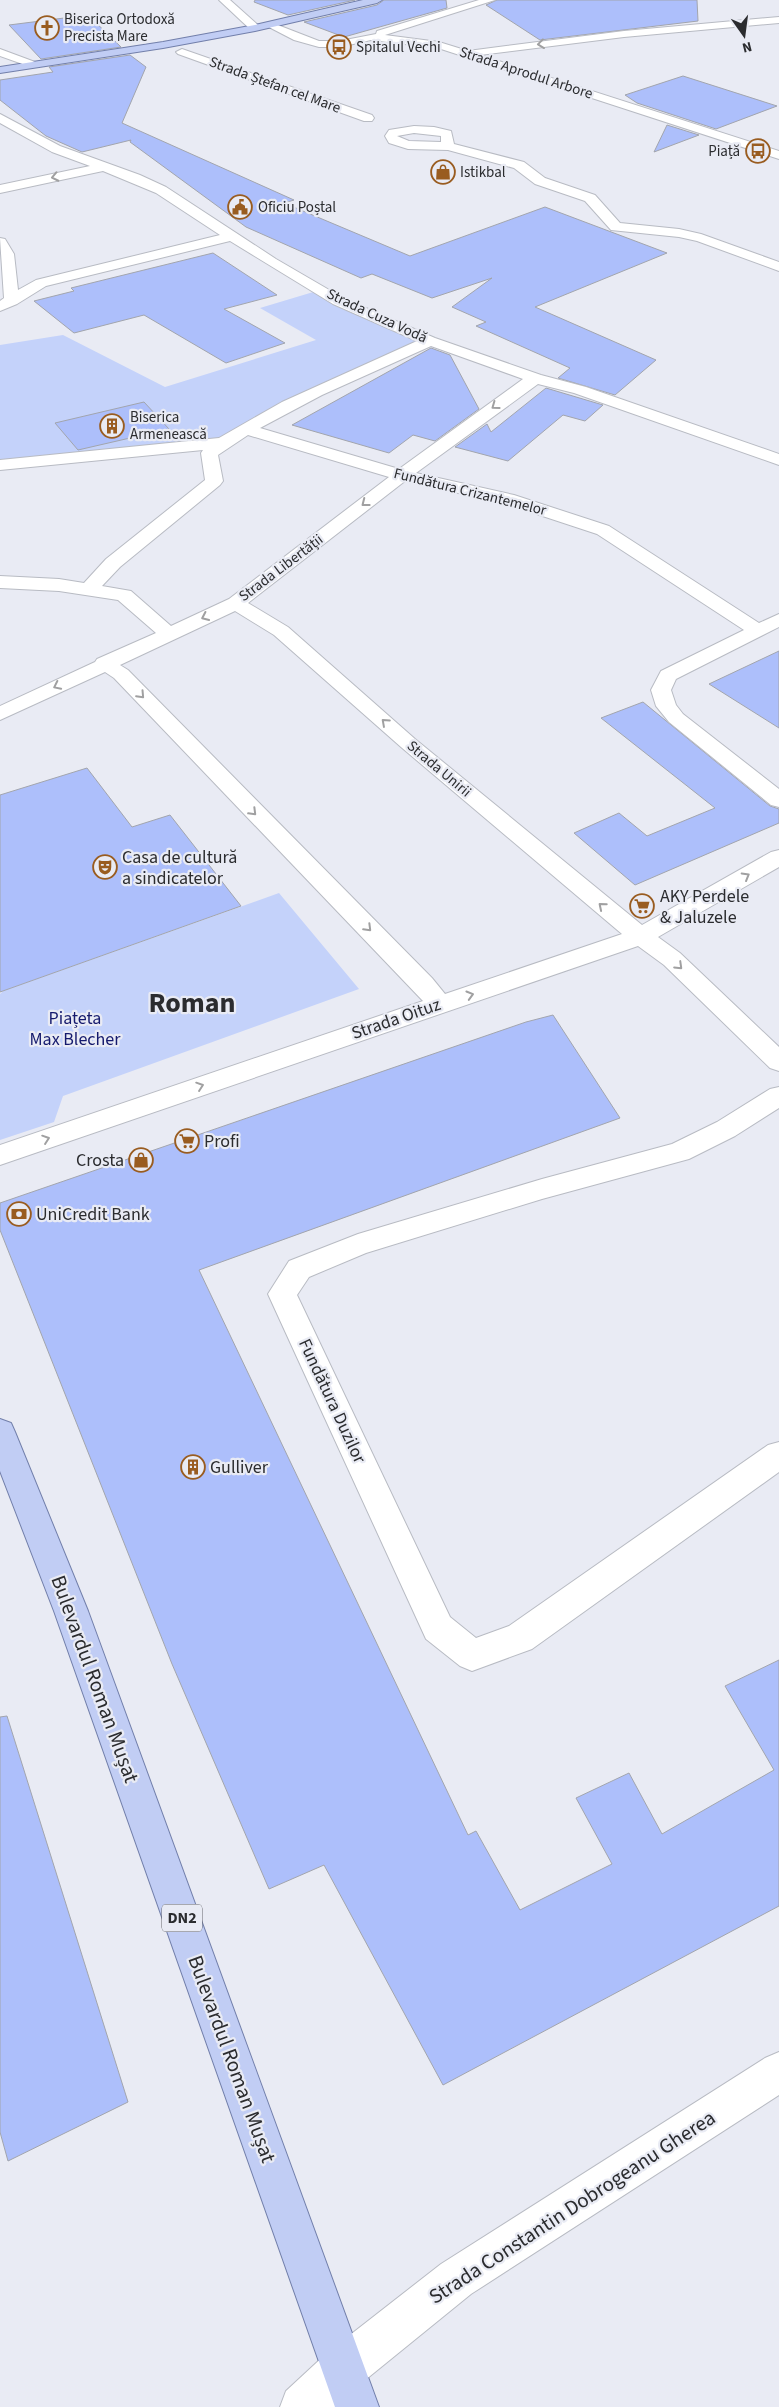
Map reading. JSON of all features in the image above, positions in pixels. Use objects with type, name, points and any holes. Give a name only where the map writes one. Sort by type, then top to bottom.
[{"type":"main road","points":[[0,70],[163,45],[255,28],[377,0]]},
{"type":"main road","name":"Bulevardul Roman Mușat","points":[[0,1432],[71,1611],[357,2407]]},
{"type":"street","points":[[224,0],[255,28]]},
{"type":"street","points":[[371,37],[490,0]]},
{"type":"street","points":[[464,53],[624,34],[779,20]]},
{"type":"street","name":"Strada Aprodul Arbore","points":[[270,25],[298,38],[319,44],[340,44],[371,37],[439,45],[779,155]]},
{"type":"street","points":[[504,66],[624,34]]},
{"type":"street","points":[[0,52],[32,64]]},
{"type":"street","name":"Strada Ștefan cel Mare","points":[[182,52],[368,118]]},
{"type":"street","name":"Strada Cuza Vodă","points":[[0,118],[56,149],[161,190],[271,262],[338,301],[430,341],[535,378],[580,390],[779,460]]},
{"type":"street","points":[[448,146],[519,164],[540,181],[590,198],[609,222],[616,227]]},
{"type":"street","points":[[0,189],[102,167]]},
{"type":"street","points":[[598,234],[616,227],[679,233],[702,238],[779,267]]},
{"type":"street","points":[[6,304],[41,283],[233,236]]},
{"type":"street","points":[[0,242],[7,254],[6,304]]},
{"type":"street","points":[[89,589],[113,563],[214,481],[209,453],[222,443],[295,403],[430,341]]},
{"type":"street","name":"Strada Libertății","points":[[0,714],[104,663],[236,603],[402,475],[535,378]]},
{"type":"street","name":"Fundătura Crizantemelor","points":[[247,429],[402,475],[508,499],[603,530],[757,630]]},
{"type":"street","points":[[0,465],[222,443]]},
{"type":"street","points":[[0,582],[59,584],[124,595],[168,634]]},
{"type":"street","name":"Strada Unirii","points":[[236,603],[281,632],[318,662],[408,743],[611,914],[672,959],[779,1062]]},
{"type":"street","points":[[779,620],[668,675],[661,690],[666,706],[676,718],[779,800]]},
{"type":"street","points":[[104,663],[121,674],[200,758],[423,984],[439,1004]]},
{"type":"street","name":"Strada Oituz","points":[[0,1155],[439,1004],[488,990],[641,936],[779,857]]},
{"type":"street","name":"Fundătura Duzilor","points":[[779,1096],[726,1129],[680,1152],[542,1189],[358,1245],[299,1269],[282,1294],[438,1628],[472,1655],[520,1638],[779,1455]]},
{"type":"street","name":"Strada Constantin Dobrogeanu Gherea","points":[[302,2407],[343,2369],[456,2279],[779,2072]]},
{"type":"green space","points":[[320,290],[430,341],[222,443],[0,465],[0,345],[63,335],[165,387],[316,340],[260,308]]},
{"type":"green space","name":"Piațeta Max Blecher","points":[[279,893],[359,989],[63,1096],[54,1122],[0,1140],[0,994],[3,991]]},
{"type":"building","points":[[255,0],[355,0],[288,15],[254,2]]},
{"type":"building","points":[[384,0],[446,0],[447,8],[344,37],[304,22],[377,5]]},
{"type":"building","points":[[497,0],[697,0],[698,21],[540,40],[486,5]]},
{"type":"building","points":[[88,15],[121,47],[41,59],[9,25]]},
{"type":"building","points":[[130,55],[146,67],[122,123],[294,200],[284,203],[410,256],[545,207],[667,253],[535,307],[656,360],[615,395],[558,378],[570,368],[476,326],[486,322],[452,307],[492,278],[432,298],[372,274],[361,278],[246,227],[130,142],[131,140],[82,152],[46,136],[0,100],[0,80],[53,72],[49,67]]},
{"type":"building","points":[[683,76],[777,106],[716,129],[637,103],[625,95]]},
{"type":"building","points":[[667,125],[699,135],[654,152]]},
{"type":"building","points":[[213,253],[277,295],[224,309],[285,343],[226,363],[144,315],[74,333],[34,301],[74,291],[71,288]]},
{"type":"building","points":[[431,348],[450,355],[479,409],[435,441],[413,435],[389,453],[292,425]]},
{"type":"building","points":[[546,388],[603,405],[585,421],[563,415],[508,461],[455,447],[487,424],[491,432]]},
{"type":"building","name":"Biserica Armenească","points":[[144,402],[169,429],[78,450],[55,423]]},
{"type":"building","points":[[779,651],[779,728],[709,684]]},
{"type":"building","points":[[643,702],[770,806],[779,809],[779,823],[635,885],[574,833],[619,813],[647,836],[715,808],[601,718]]},
{"type":"building","name":"Casa de cultură a sindicatelor","points":[[87,768],[132,827],[170,815],[241,906],[0,992],[0,795]]},
{"type":"building","name":"Gulliver","points":[[553,1015],[620,1118],[199,1270],[468,1835],[476,1831],[520,1910],[612,1864],[576,1798],[629,1773],[662,1834],[774,1770],[725,1686],[779,1660],[779,1906],[443,2085],[324,1865],[269,1889],[172,1664],[0,1230],[0,1203],[526,1022]]},
{"type":"building","points":[[7,1716],[128,2102],[8,2161],[0,2132],[0,1717]]},
{"type":"place","name":"Biserica Ortodoxă Precista Mare","points":[[47,28]]},
{"type":"place","name":"Spitalul Vechi","points":[[339,47]]},
{"type":"place","name":"Piață","points":[[758,151]]},
{"type":"place","name":"Istikbal","points":[[443,172]]},
{"type":"place","name":"Oficiu Poștal","points":[[240,207]]},
{"type":"place","name":"Biserica Armenească","points":[[112,426]]},
{"type":"place","name":"Casa de cultură a sindicatelor","points":[[105,867]]},
{"type":"place","name":"AKY Perdele & Jaluzele","points":[[642,906]]},
{"type":"place","name":"Profi","points":[[187,1141]]},
{"type":"place","name":"Crosta","points":[[141,1160]]},
{"type":"place","name":"UniCredit Bank","points":[[19,1214]]},
{"type":"place","name":"Gulliver","points":[[193,1467]]},
{"type":"district","name":"Roman","points":[[192,1003]]}]
